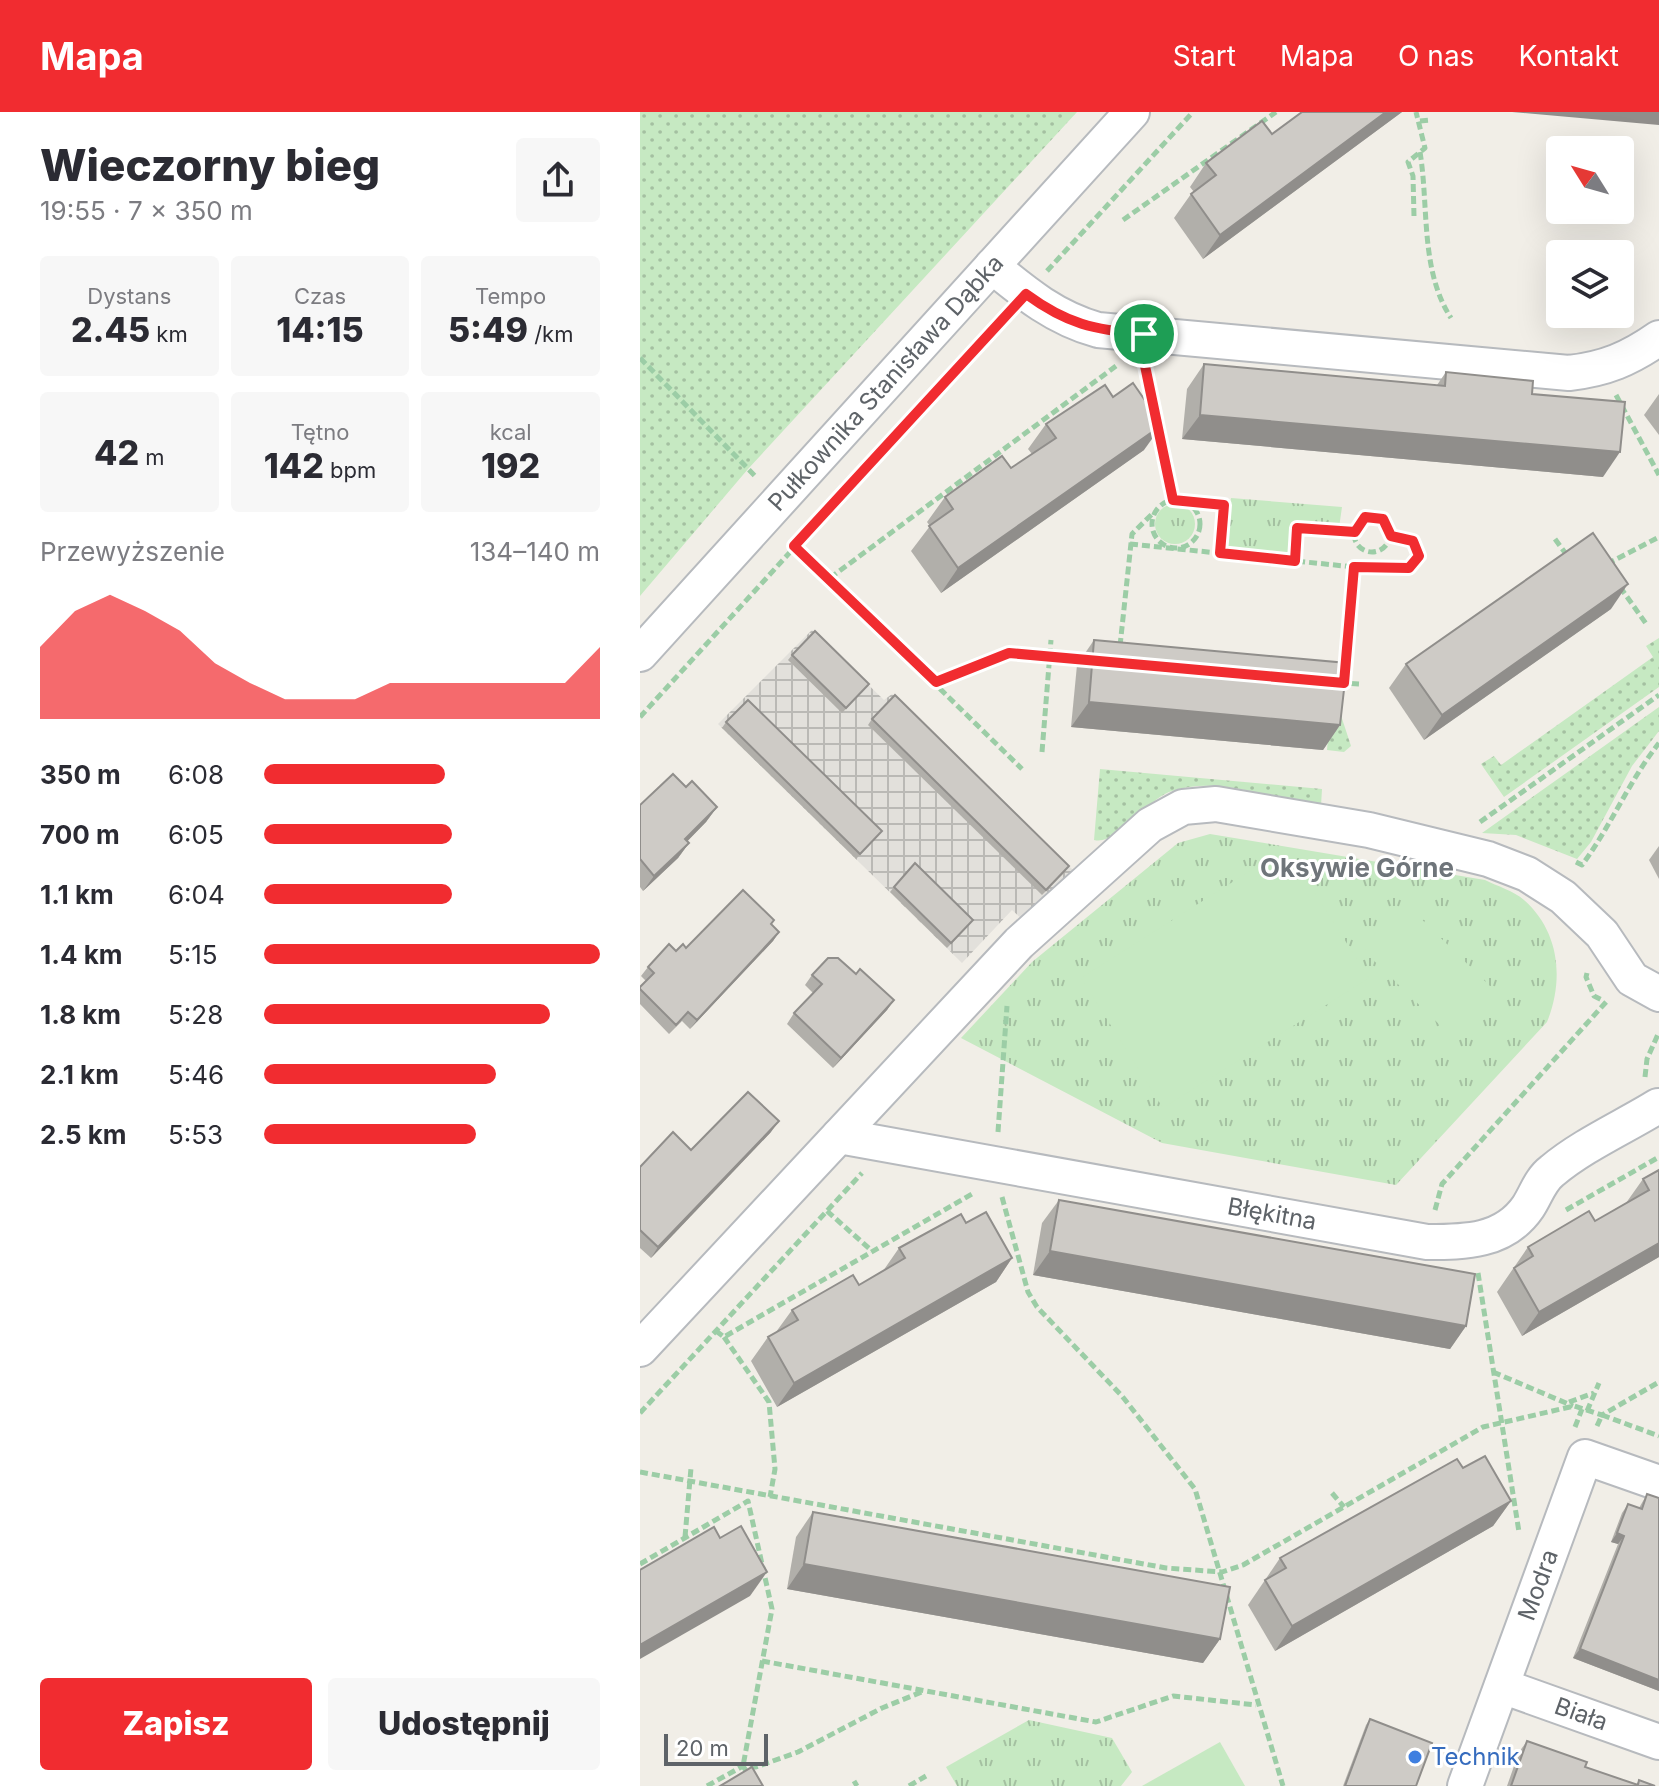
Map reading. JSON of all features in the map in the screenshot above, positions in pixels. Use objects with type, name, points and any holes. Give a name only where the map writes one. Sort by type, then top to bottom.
[{"type":"street","name":"Pułkownika Stanisława Dąbka","points":[[640,654],[1132,112]]},
{"type":"street","points":[[992,266],[1026,294],[1071,323],[1144,348],[1569,373],[1604,369],[1633,356],[1659,338]]},
{"type":"street","points":[[640,1349],[1019,943],[1150,825],[1183,807],[1216,804],[1369,830],[1488,859],[1527,874],[1563,897],[1602,934],[1632,979],[1659,994]]},
{"type":"street","name":"Błękitna","points":[[839,1136],[992,1181],[1427,1242],[1473,1241],[1505,1230],[1528,1207],[1551,1171],[1658,1106]]},
{"type":"street","name":"Modra","points":[[1465,1786],[1585,1457],[1659,1483]]},
{"type":"street","name":"Biała","points":[[1502,1686],[1659,1742]]},
{"type":"path","points":[[640,717],[1193,112]]},
{"type":"path","points":[[1123,220],[1276,112]]},
{"type":"path","points":[[1414,216],[1413,176],[1408,162],[1425,148],[1416,112]]},
{"type":"path","points":[[1420,121],[1431,120]]},
{"type":"path","points":[[1420,152],[1431,275],[1437,296],[1451,318]]},
{"type":"path","points":[[830,578],[1144,348],[1173,500]]},
{"type":"path","points":[[640,358],[780,502]]},
{"type":"path","points":[[1604,369],[1659,475]]},
{"type":"path","points":[[1120,646],[1130,544],[1134,531],[1155,511],[1173,500],[1224,505],[1220,553]]},
{"type":"path","points":[[1177,549],[1194,541],[1199,533],[1199,515],[1189,503]]},
{"type":"path","points":[[1155,511],[1152,520],[1158,540],[1177,549]]},
{"type":"path","points":[[1375,516],[1383,519],[1391,536],[1382,549],[1367,551],[1356,540],[1355,532],[1365,517],[1375,516]]},
{"type":"path","points":[[1295,561],[1297,528],[1355,532]]},
{"type":"path","points":[[1130,544],[1354,567],[1401,570],[1416,563],[1418,547],[1413,541],[1391,536]]},
{"type":"path","points":[[1605,566],[1659,537]]},
{"type":"path","points":[[1555,539],[1568,558],[1579,551]]},
{"type":"path","points":[[794,546],[1022,769]]},
{"type":"path","points":[[1597,555],[1647,625]]},
{"type":"path","points":[[1344,683],[1354,567]]},
{"type":"path","points":[[1042,752],[1051,640]]},
{"type":"path","points":[[936,682],[1009,653],[1096,661]]},
{"type":"path","points":[[1328,682],[1359,684]]},
{"type":"path","points":[[1478,823],[1659,695]]},
{"type":"path","points":[[1568,858],[1582,865],[1604,834],[1637,772],[1659,743]]},
{"type":"path","points":[[1019,943],[1010,976],[992,1181],[1028,1292],[1037,1307],[1122,1396],[1195,1489],[1222,1572],[1256,1705],[1283,1786]]},
{"type":"path","points":[[1427,1242],[1442,1184],[1604,1001],[1618,1005]]},
{"type":"path","points":[[1658,1106],[1645,1079],[1647,1059],[1659,1032]]},
{"type":"path","points":[[724,1337],[992,1181]]},
{"type":"path","points":[[827,1211],[872,1251]]},
{"type":"path","points":[[1473,1241],[1522,1547]]},
{"type":"path","points":[[640,1413],[716,1331],[724,1337],[769,1402],[775,1469],[770,1497]]},
{"type":"path","points":[[1493,1372],[1602,1415],[1659,1382]]},
{"type":"path","points":[[1587,1411],[1599,1383]]},
{"type":"path","points":[[640,1472],[1166,1568],[1222,1572],[1243,1565],[1483,1427],[1571,1404],[1594,1393]]},
{"type":"path","points":[[685,1538],[691,1468]]},
{"type":"path","points":[[750,1492],[748,1501],[772,1609],[743,1766],[756,1786]]},
{"type":"path","points":[[1332,1493],[1344,1507]]},
{"type":"path","points":[[640,1564],[748,1501]]},
{"type":"path","points":[[762,1661],[1096,1722],[1173,1696],[1256,1705]]},
{"type":"path","points":[[707,1786],[743,1766],[756,1767],[798,1752],[882,1708],[926,1691]]},
{"type":"path","points":[[909,1786],[926,1776]]},
{"type":"shaded area","points":[[812,630],[884,700],[892,694],[1073,870],[1024,921],[1012,910],[962,963],[718,724]]},
{"type":"green space","points":[[640,112],[1077,112],[748,469],[640,596]]},
{"type":"green space","points":[[1231,498],[1342,507],[1338,535],[1303,532],[1302,554],[1225,547]]},
{"type":"green space","points":[[1175,504],[1189,510],[1195,524],[1189,538],[1175,544],[1161,538],[1155,524],[1161,510]]},
{"type":"green space","points":[[1659,638],[1659,687],[1504,797],[1481,764],[1494,756],[1501,765],[1653,657],[1646,646]]},
{"type":"green space","points":[[1332,688],[1351,746],[1344,752],[1327,750]]},
{"type":"green space","points":[[1659,707],[1659,731],[1632,766],[1591,842],[1577,859],[1516,835],[1482,833]]},
{"type":"green space","points":[[1100,769],[1322,789],[1321,806],[1226,787],[1188,787],[1160,797],[1112,836],[1094,840]]},
{"type":"green space","points":[[1210,834],[1485,880],[1520,897],[1545,927],[1552,942],[1557,973],[1556,990],[1547,1022],[1396,1185],[1162,1143],[961,1038],[1032,962],[1178,843]]},
{"type":"green space","points":[[1286,848],[1369,978],[1163,1108],[1081,978]]},
{"type":"green space","points":[[1408,906],[1492,988],[1448,1033],[1364,951]]},
{"type":"green space","points":[[1029,1720],[1112,1738],[1132,1772],[1121,1786],[957,1786],[946,1767]]},
{"type":"green space","points":[[1220,1742],[1245,1786],[1142,1786]]},
{"type":"building","points":[[1302,112],[1386,112],[1220,235],[1191,194],[1216,175],[1206,163],[1262,121],[1272,134]]},
{"type":"building","points":[[1204,364],[1445,386],[1446,372],[1533,381],[1532,394],[1625,402],[1620,452],[1200,415]]},
{"type":"building","points":[[1133,383],[1162,425],[958,568],[929,526],[953,509],[945,497],[1002,456],[1011,468],[1056,438],[1046,424],[1105,385],[1113,397]]},
{"type":"building","points":[[1593,533],[1628,584],[1442,715],[1406,664]]},
{"type":"building","points":[[815,631],[869,684],[846,708],[792,655]]},
{"type":"building","points":[[1094,640],[1347,663],[1340,725],[1089,702]]},
{"type":"building","points":[[895,695],[1069,866],[1046,890],[872,719]]},
{"type":"building","points":[[748,700],[882,831],[860,854],[726,722]]},
{"type":"building","points":[[673,774],[686,787],[692,781],[717,807],[685,839],[689,843],[654,876],[640,859],[640,805]]},
{"type":"building","points":[[915,863],[973,920],[951,943],[894,887]]},
{"type":"building","points":[[743,890],[774,920],[771,924],[779,932],[697,1020],[688,1012],[676,1025],[640,989],[654,973],[648,967],[669,944],[676,951],[683,944],[686,948]]},
{"type":"building","points":[[828,958],[838,958],[856,974],[860,969],[894,1000],[841,1058],[794,1013],[822,984],[812,975]]},
{"type":"building","points":[[748,1092],[779,1121],[658,1247],[640,1230],[640,1167],[673,1132],[691,1150]]},
{"type":"building","points":[[1659,1170],[1659,1243],[1539,1312],[1514,1268],[1533,1256],[1528,1247],[1589,1211],[1595,1221],[1649,1190],[1643,1179]]},
{"type":"building","points":[[1059,1200],[1475,1274],[1466,1326],[1050,1251]]},
{"type":"building","points":[[986,1212],[1012,1258],[794,1383],[768,1337],[798,1320],[792,1310],[853,1275],[859,1285],[905,1258],[899,1248],[961,1214],[966,1223]]},
{"type":"building","points":[[1485,1456],[1511,1501],[1292,1626],[1265,1580],[1286,1568],[1280,1558],[1457,1459],[1463,1468]]},
{"type":"building","points":[[1647,1494],[1659,1498],[1659,1680],[1580,1649],[1624,1536],[1617,1533],[1628,1504],[1642,1509]]},
{"type":"building","points":[[813,1512],[1230,1587],[1220,1639],[804,1564]]},
{"type":"building","points":[[741,1526],[767,1572],[640,1645],[640,1570],[714,1527],[720,1538]]},
{"type":"building","points":[[1370,1719],[1432,1743],[1416,1786],[1345,1786]]},
{"type":"building","points":[[1527,1741],[1587,1762],[1585,1767],[1638,1785],[1639,1780],[1655,1786],[1511,1786]]},
{"type":"building","points":[[752,1767],[763,1786],[720,1786]]},
{"type":"place","name":"Technik","points":[[1415,1757]]},
{"type":"district","name":"Oksywie Górne","points":[[1357,868]]},
{"type":"route","points":[[1026,294],[1071,323],[1098,330],[1144,334],[1144,361],[1173,500],[1224,505],[1220,553],[1295,561],[1297,528],[1355,532],[1358,523],[1365,517],[1375,516],[1389,526],[1391,536],[1413,541],[1418,547],[1416,563],[1409,568],[1354,567],[1344,683],[1009,653],[936,682],[794,546],[1026,294]]}]
